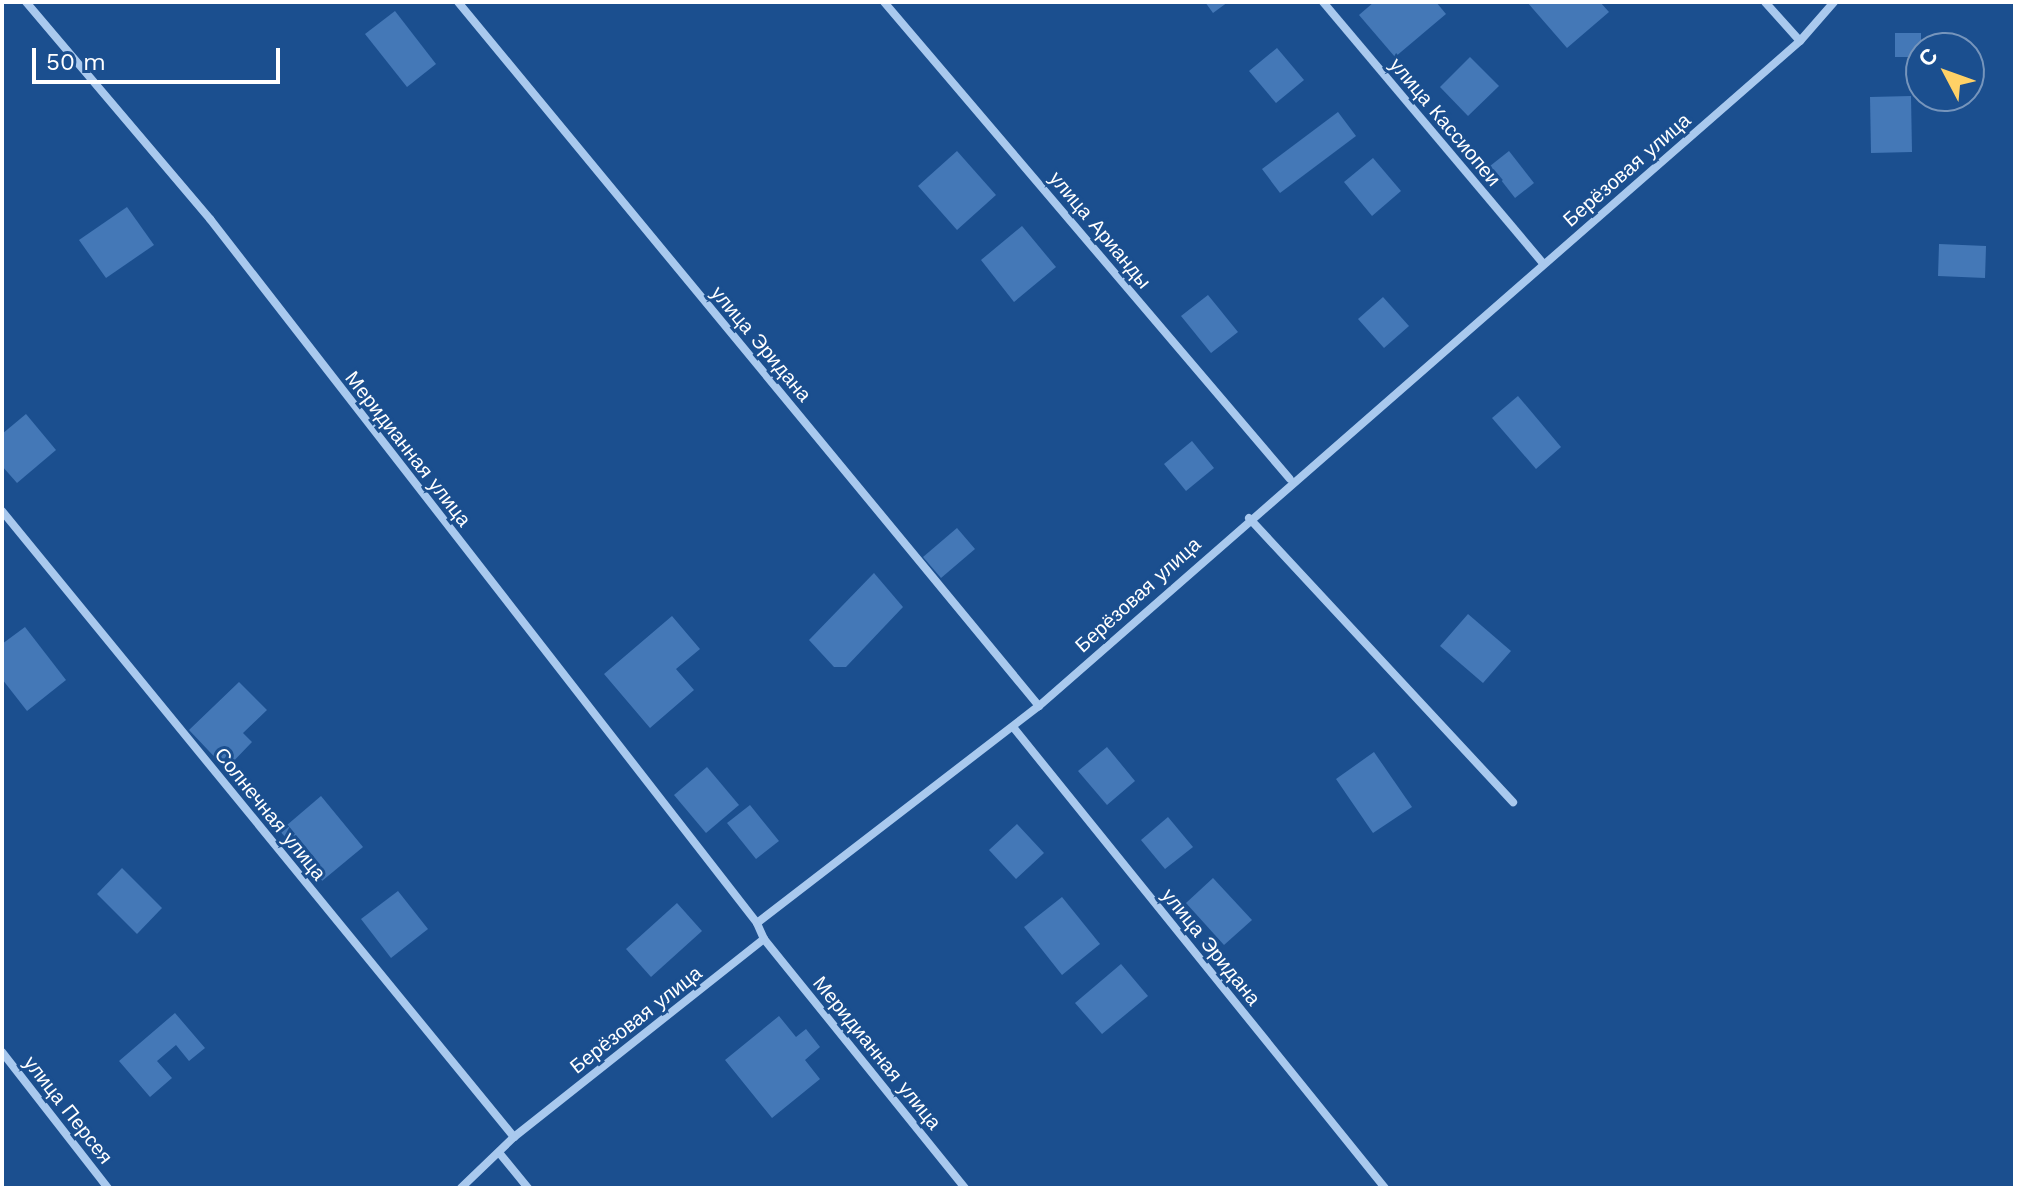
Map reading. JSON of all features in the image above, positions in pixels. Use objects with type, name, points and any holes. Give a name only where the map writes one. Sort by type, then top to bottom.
[{"type":"street","name":"Меридианная улица","points":[[26,2],[210,219],[757,923]]},
{"type":"street","name":"улица Эридана","points":[[458,2],[1039,706]]},
{"type":"street","name":"улица Арианды","points":[[884,2],[1290,479]]},
{"type":"street","name":"улица Кассиопеи","points":[[1323,2],[1543,263]]},
{"type":"street","points":[[1765,2],[1800,41]]},
{"type":"street","name":"Берёзовая улица","points":[[757,923],[1039,706],[1290,479],[1800,41],[1834,2]]},
{"type":"street","name":"Солнечная улица","points":[[2,511],[514,1137]]},
{"type":"street","points":[[1249,518],[1513,802]]},
{"type":"street","name":"улица Эридана","points":[[1013,727],[1385,1188]]},
{"type":"street","points":[[757,923],[764,939]]},
{"type":"street","name":"Меридианная улица","points":[[764,939],[965,1188]]},
{"type":"street","name":"Берёзовая улица","points":[[461,1188],[501,1155],[514,1137],[764,939]]},
{"type":"street","name":"улица Персея","points":[[2,1052],[108,1188]]},
{"type":"street","points":[[501,1155],[528,1188]]},
{"type":"building","points":[[1205,2],[1228,2],[1213,13]]},
{"type":"building","points":[[1374,2],[1436,2],[1446,14],[1395,57],[1359,15]]},
{"type":"building","points":[[1527,2],[1600,2],[1609,12],[1567,48]]},
{"type":"building","points":[[395,11],[436,64],[407,87],[365,34]]},
{"type":"building","points":[[1895,33],[1905,33],[1905,57],[1895,57]]},
{"type":"building","points":[[1277,48],[1304,80],[1276,103],[1249,71]]},
{"type":"building","points":[[1470,57],[1499,86],[1468,116],[1440,87]]},
{"type":"building","points":[[1905,96],[1905,112],[1911,112],[1912,152],[1871,153],[1870,97]]},
{"type":"building","points":[[1338,112],[1356,136],[1280,193],[1262,169]]},
{"type":"building","points":[[957,151],[996,195],[957,230],[918,186]]},
{"type":"building","points":[[1509,151],[1534,183],[1515,198],[1490,166]]},
{"type":"building","points":[[1373,158],[1401,191],[1372,216],[1344,182]]},
{"type":"building","points":[[127,207],[154,245],[106,278],[79,240]]},
{"type":"building","points":[[1022,226],[1056,267],[1014,302],[981,260]]},
{"type":"building","points":[[1939,244],[1986,246],[1985,278],[1938,276]]},
{"type":"building","points":[[1208,295],[1238,332],[1211,353],[1181,316]]},
{"type":"building","points":[[1383,297],[1409,326],[1384,348],[1358,319]]},
{"type":"building","points":[[1518,396],[1561,447],[1536,469],[1492,418]]},
{"type":"building","points":[[26,414],[56,450],[17,483],[2,466],[2,434]]},
{"type":"building","points":[[1192,441],[1214,468],[1186,491],[1164,464]]},
{"type":"building","points":[[957,528],[975,549],[941,578],[923,557]]},
{"type":"building","points":[[874,573],[903,607],[846,667],[834,667],[809,640]]},
{"type":"building","points":[[1468,614],[1511,651],[1483,683],[1440,646]]},
{"type":"building","points":[[672,616],[700,649],[676,669],[694,690],[650,728],[604,674]]},
{"type":"building","points":[[25,627],[66,680],[27,711],[2,679],[2,644]]},
{"type":"building","points":[[239,682],[267,710],[243,733],[252,742],[226,769],[189,730]]},
{"type":"building","points":[[1107,747],[1135,781],[1107,805],[1078,771]]},
{"type":"building","points":[[1374,752],[1412,807],[1373,833],[1336,779]]},
{"type":"building","points":[[707,767],[739,805],[706,833],[674,795]]},
{"type":"building","points":[[321,796],[363,847],[322,881],[280,831]]},
{"type":"building","points":[[750,805],[779,841],[756,859],[727,823]]},
{"type":"building","points":[[1168,817],[1193,847],[1165,869],[1141,840]]},
{"type":"building","points":[[1017,824],[1044,853],[1016,879],[989,850]]},
{"type":"building","points":[[122,868],[162,908],[137,934],[97,894]]},
{"type":"building","points":[[1213,878],[1252,920],[1224,945],[1186,903]]},
{"type":"building","points":[[398,891],[428,929],[391,958],[361,919]]},
{"type":"building","points":[[1062,897],[1100,944],[1062,975],[1024,927]]},
{"type":"building","points":[[677,903],[702,931],[651,977],[626,949]]},
{"type":"building","points":[[1121,964],[1148,996],[1102,1034],[1075,1003]]},
{"type":"building","points":[[175,1013],[205,1048],[189,1061],[176,1045],[157,1061],[172,1078],[150,1097],[119,1061]]},
{"type":"building","points":[[779,1016],[796,1037],[806,1029],[820,1047],[805,1060],[820,1079],[772,1118],[725,1060]]}]
